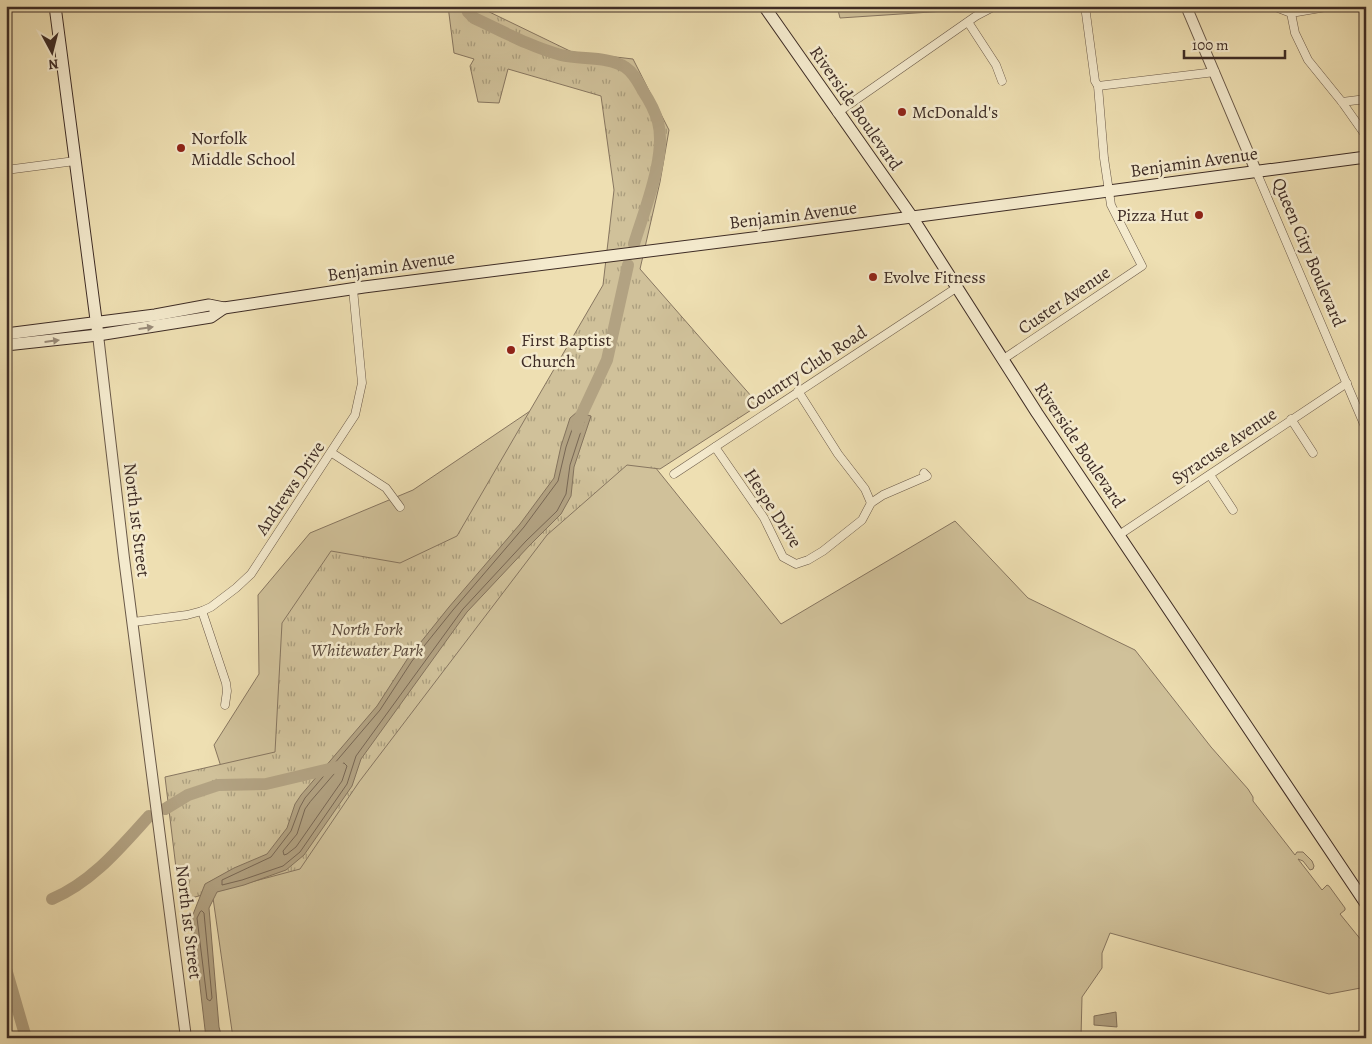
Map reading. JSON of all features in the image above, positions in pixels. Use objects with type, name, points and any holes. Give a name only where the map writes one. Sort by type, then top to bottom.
[{"type":"main road","name":"North 1st Street","points":[[55,6],[98,335]]},
{"type":"main road","name":"Riverside Boulevard","points":[[764,6],[912,218],[1002,360],[1366,904]]},
{"type":"main road","name":"Benjamin Avenue","points":[[6,334],[209,305],[224,308],[353,289],[912,218],[1366,157]]},
{"type":"main road","name":"Benjamin Avenue","points":[[6,346],[98,335],[211,317],[224,308]]},
{"type":"street","points":[[837,113],[968,22],[995,6]]},
{"type":"street","points":[[1085,6],[1095,81],[1098,86],[1104,158],[1109,191]]},
{"type":"street","name":"Queen City Boulevard","points":[[1186,6],[1366,429]]},
{"type":"street","points":[[1272,6],[1290,10],[1332,6]]},
{"type":"street","points":[[1290,10],[1295,33],[1308,60],[1342,102],[1366,136]]},
{"type":"street","points":[[968,22],[996,65],[1002,81]]},
{"type":"street","points":[[1098,86],[1215,72]]},
{"type":"street","points":[[1342,102],[1366,99]]},
{"type":"street","points":[[6,170],[75,161]]},
{"type":"street","name":"Custer Avenue","points":[[1002,360],[1142,266],[1112,205],[1109,191]]},
{"type":"street","name":"Country Club Road","points":[[674,474],[956,288]]},
{"type":"street","name":"Andrews Drive","points":[[133,622],[187,615],[202,611],[211,607],[236,588],[250,574],[332,453],[355,415],[362,383],[353,289]]},
{"type":"street","name":"North 1st Street","points":[[98,335],[186,1038]]},
{"type":"street","name":"Syracuse Avenue","points":[[1119,535],[1347,383]]},
{"type":"street","points":[[798,391],[838,454],[865,489],[871,503],[883,494],[926,476],[924,472]]},
{"type":"street","points":[[1291,419],[1312,453]]},
{"type":"street","name":"Hespe Drive","points":[[715,447],[764,518],[783,558],[793,563],[796,564],[808,560],[823,551],[862,520],[871,503]]},
{"type":"street","points":[[332,453],[386,488],[400,507]]},
{"type":"street","points":[[1210,475],[1233,510]]},
{"type":"street","points":[[202,611],[226,683],[225,705]]},
{"type":"green space","name":"North Fork Whitewater Park","points":[[448,6],[477,6],[572,52],[633,59],[669,130],[660,182],[640,269],[759,405],[660,469],[627,465],[547,535],[359,782],[300,869],[180,901],[165,777],[275,752],[282,623],[331,551],[400,563],[457,536],[603,285],[614,190],[601,96],[508,69],[499,103],[478,102],[470,66],[474,59],[454,53]]},
{"type":"green space","points":[[837,6],[975,6],[976,9],[840,18]]},
{"type":"green space","points":[[582,376],[781,624],[955,521],[1028,598],[1135,650],[1211,747],[1248,789],[1253,797],[1253,801],[1295,855],[1297,852],[1303,852],[1312,861],[1314,866],[1310,870],[1303,861],[1298,859],[1322,890],[1327,885],[1329,886],[1345,908],[1340,914],[1366,946],[1366,987],[1329,994],[1110,933],[1102,953],[1102,968],[1082,997],[1081,1038],[233,1038],[206,849],[244,838],[214,745],[259,674],[258,595],[310,533],[413,490]]},
{"type":"water","points":[[577,412],[591,416],[574,467],[571,496],[561,514],[467,612],[361,759],[352,786],[304,855],[286,870],[244,885],[217,892],[209,908],[219,1027],[222,1038],[206,1038],[192,917],[205,884],[234,868],[267,854],[287,828],[295,804],[301,795],[377,706],[408,658],[520,524],[554,478],[570,418]]},
{"type":"water","points":[[1116,1012],[1117,1027],[1094,1025],[1094,1016]]},
{"type":"waterway","points":[[466,6],[468,12],[474,18],[528,43],[561,55],[610,61],[625,67],[636,78],[654,110],[660,135],[657,166],[653,183],[634,244]]},
{"type":"waterway","points":[[577,428],[607,360],[628,265]]},
{"type":"waterway","points":[[165,809],[188,795],[218,785],[266,784],[338,767]]},
{"type":"waterway","points":[[52,899],[93,874],[149,816]]},
{"type":"waterway","points":[[6,969],[26,1038]]},
{"type":"place","name":"McDonald's","points":[[902,112]]},
{"type":"place","name":"Norfolk Middle School","points":[[181,148]]},
{"type":"place","name":"Pizza Hut","points":[[1199,215]]},
{"type":"place","name":"Evolve Fitness","points":[[873,277]]},
{"type":"place","name":"First Baptist Church","points":[[511,350]]}]
